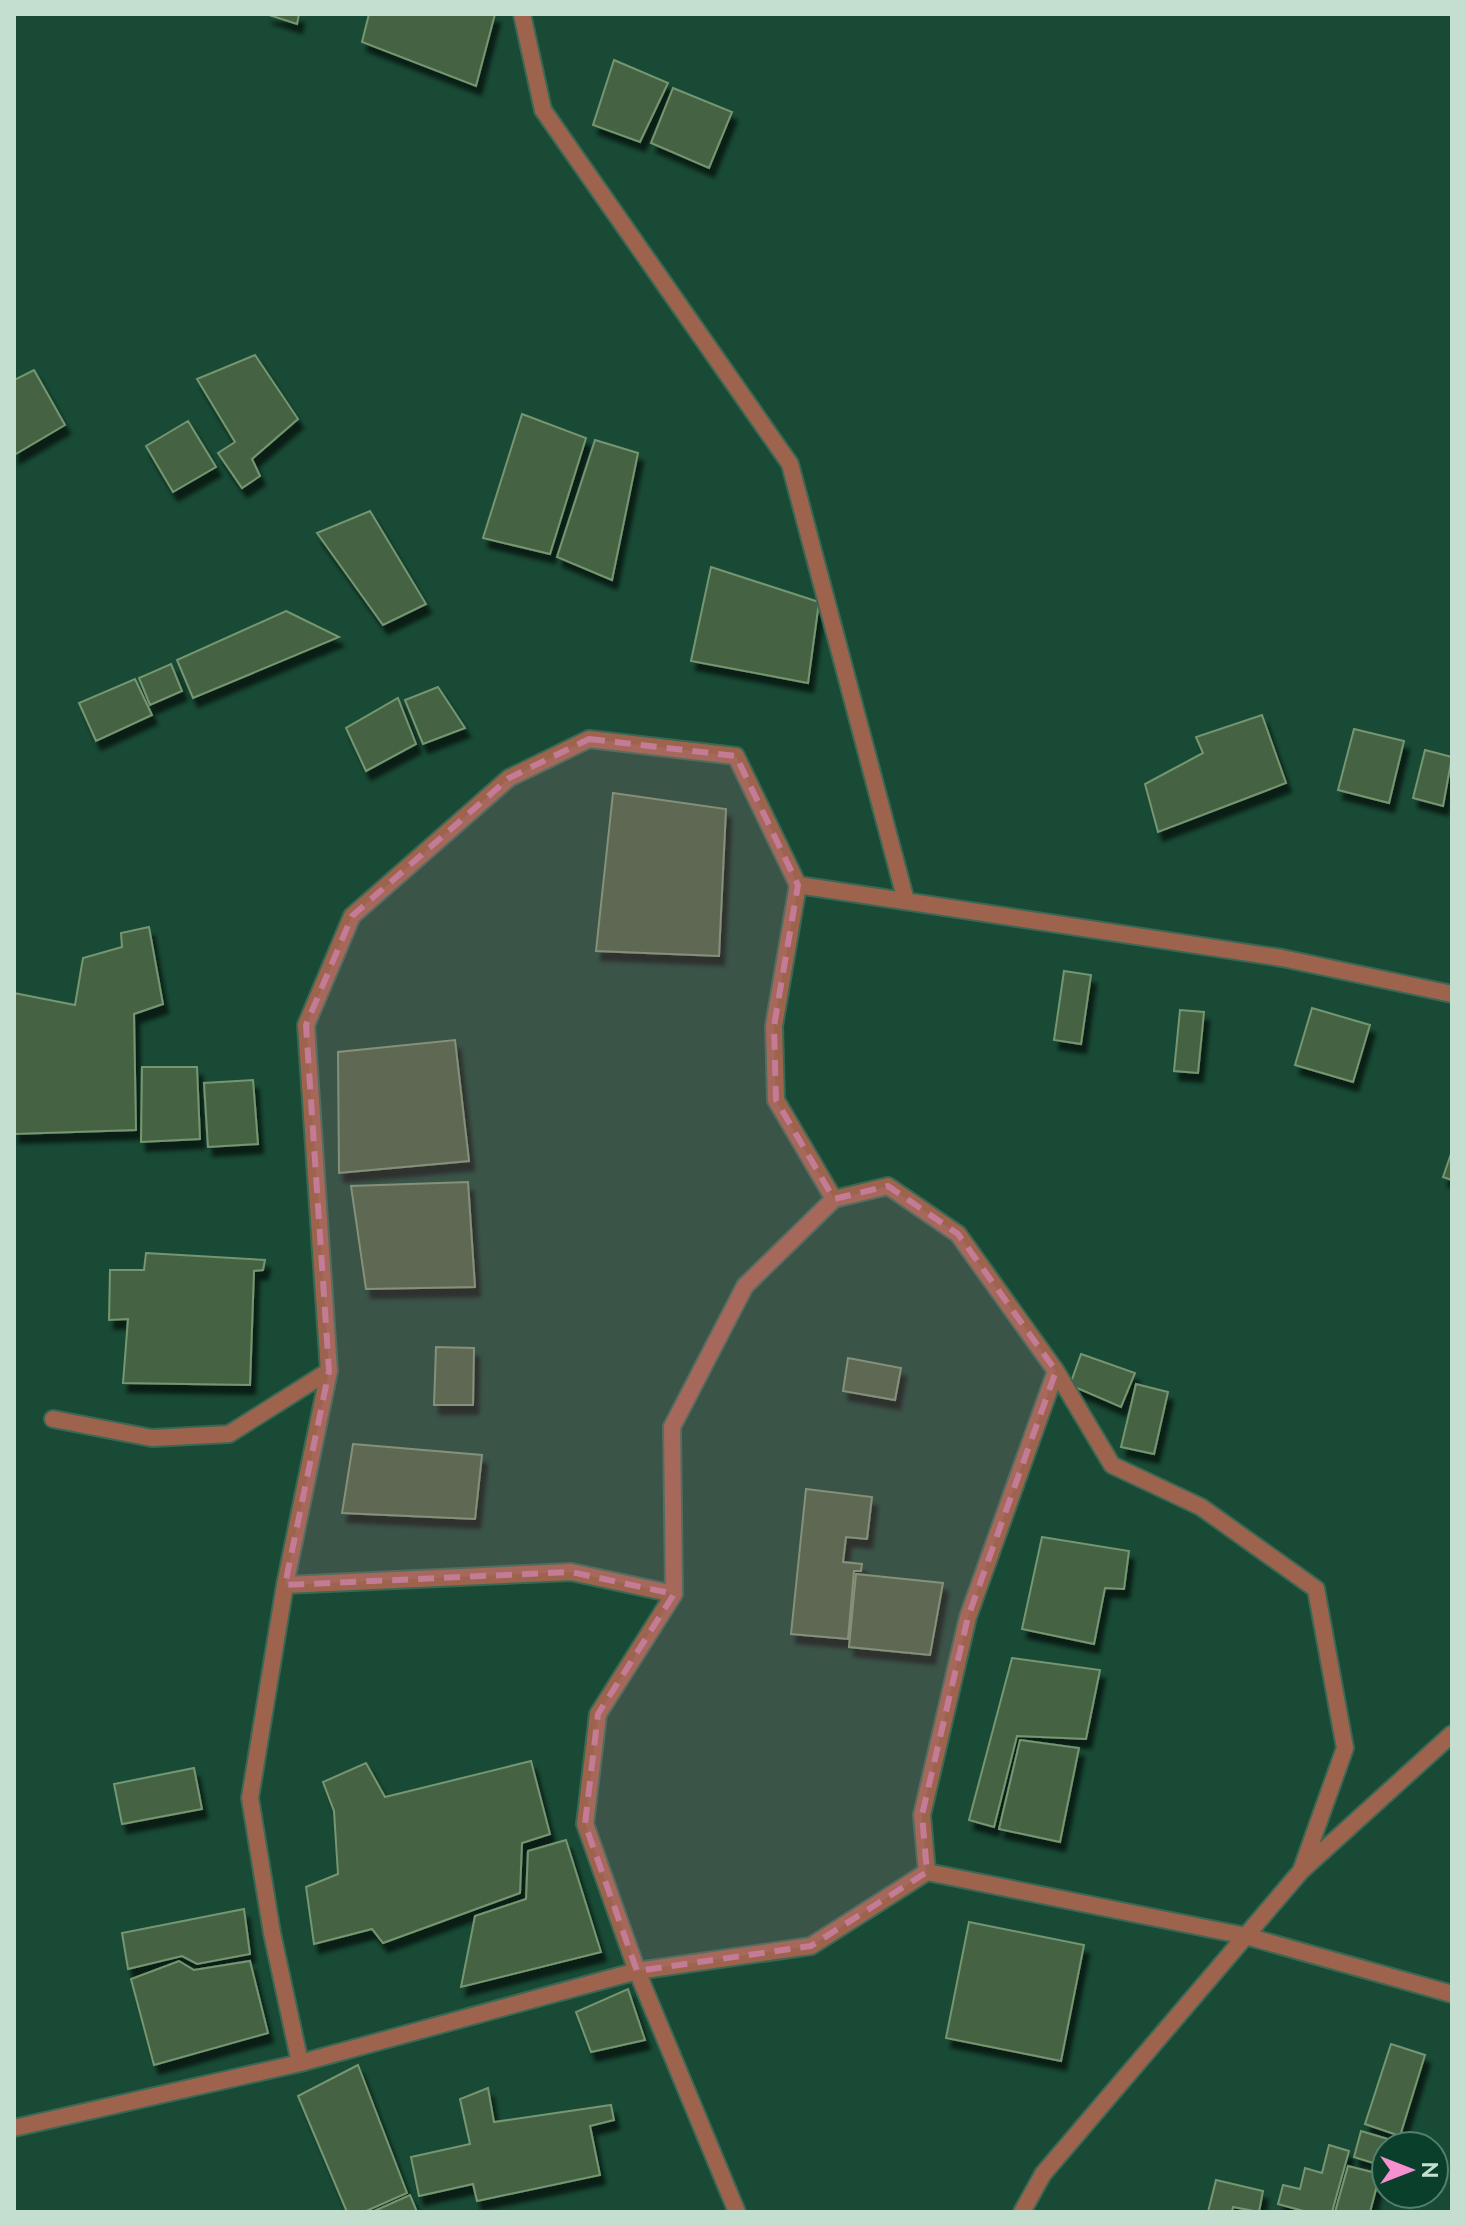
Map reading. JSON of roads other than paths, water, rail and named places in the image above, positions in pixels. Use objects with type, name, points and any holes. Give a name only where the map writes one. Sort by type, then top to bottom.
[{"type":"street","points":[[522,14],[543,110],[790,464],[906,901]]},
{"type":"street","points":[[300,2063],[272,1933],[250,1798],[285,1585],[329,1371],[306,1025],[352,916],[509,778],[589,739],[736,756],[798,885],[774,1026],[776,1100],[834,1199]]},
{"type":"street","points":[[798,885],[1282,958],[1452,994]]},
{"type":"street","points":[[737,2212],[637,1971],[585,1824],[598,1714],[674,1594],[672,1427],[745,1286],[834,1199],[888,1186],[958,1234],[1056,1371],[1112,1465],[1201,1507],[1316,1589],[1345,1748],[1301,1871]]},
{"type":"street","points":[[53,1419],[152,1438],[229,1434],[329,1371]]},
{"type":"street","points":[[927,1872],[922,1815],[968,1617],[1056,1371]]},
{"type":"street","points":[[285,1585],[571,1572],[674,1594]]},
{"type":"street","points":[[1022,2212],[1043,2174],[1301,1871],[1452,1734]]},
{"type":"street","points":[[14,2128],[300,2063],[637,1971],[811,1946],[927,1872],[1246,1936],[1452,1994]]}]
